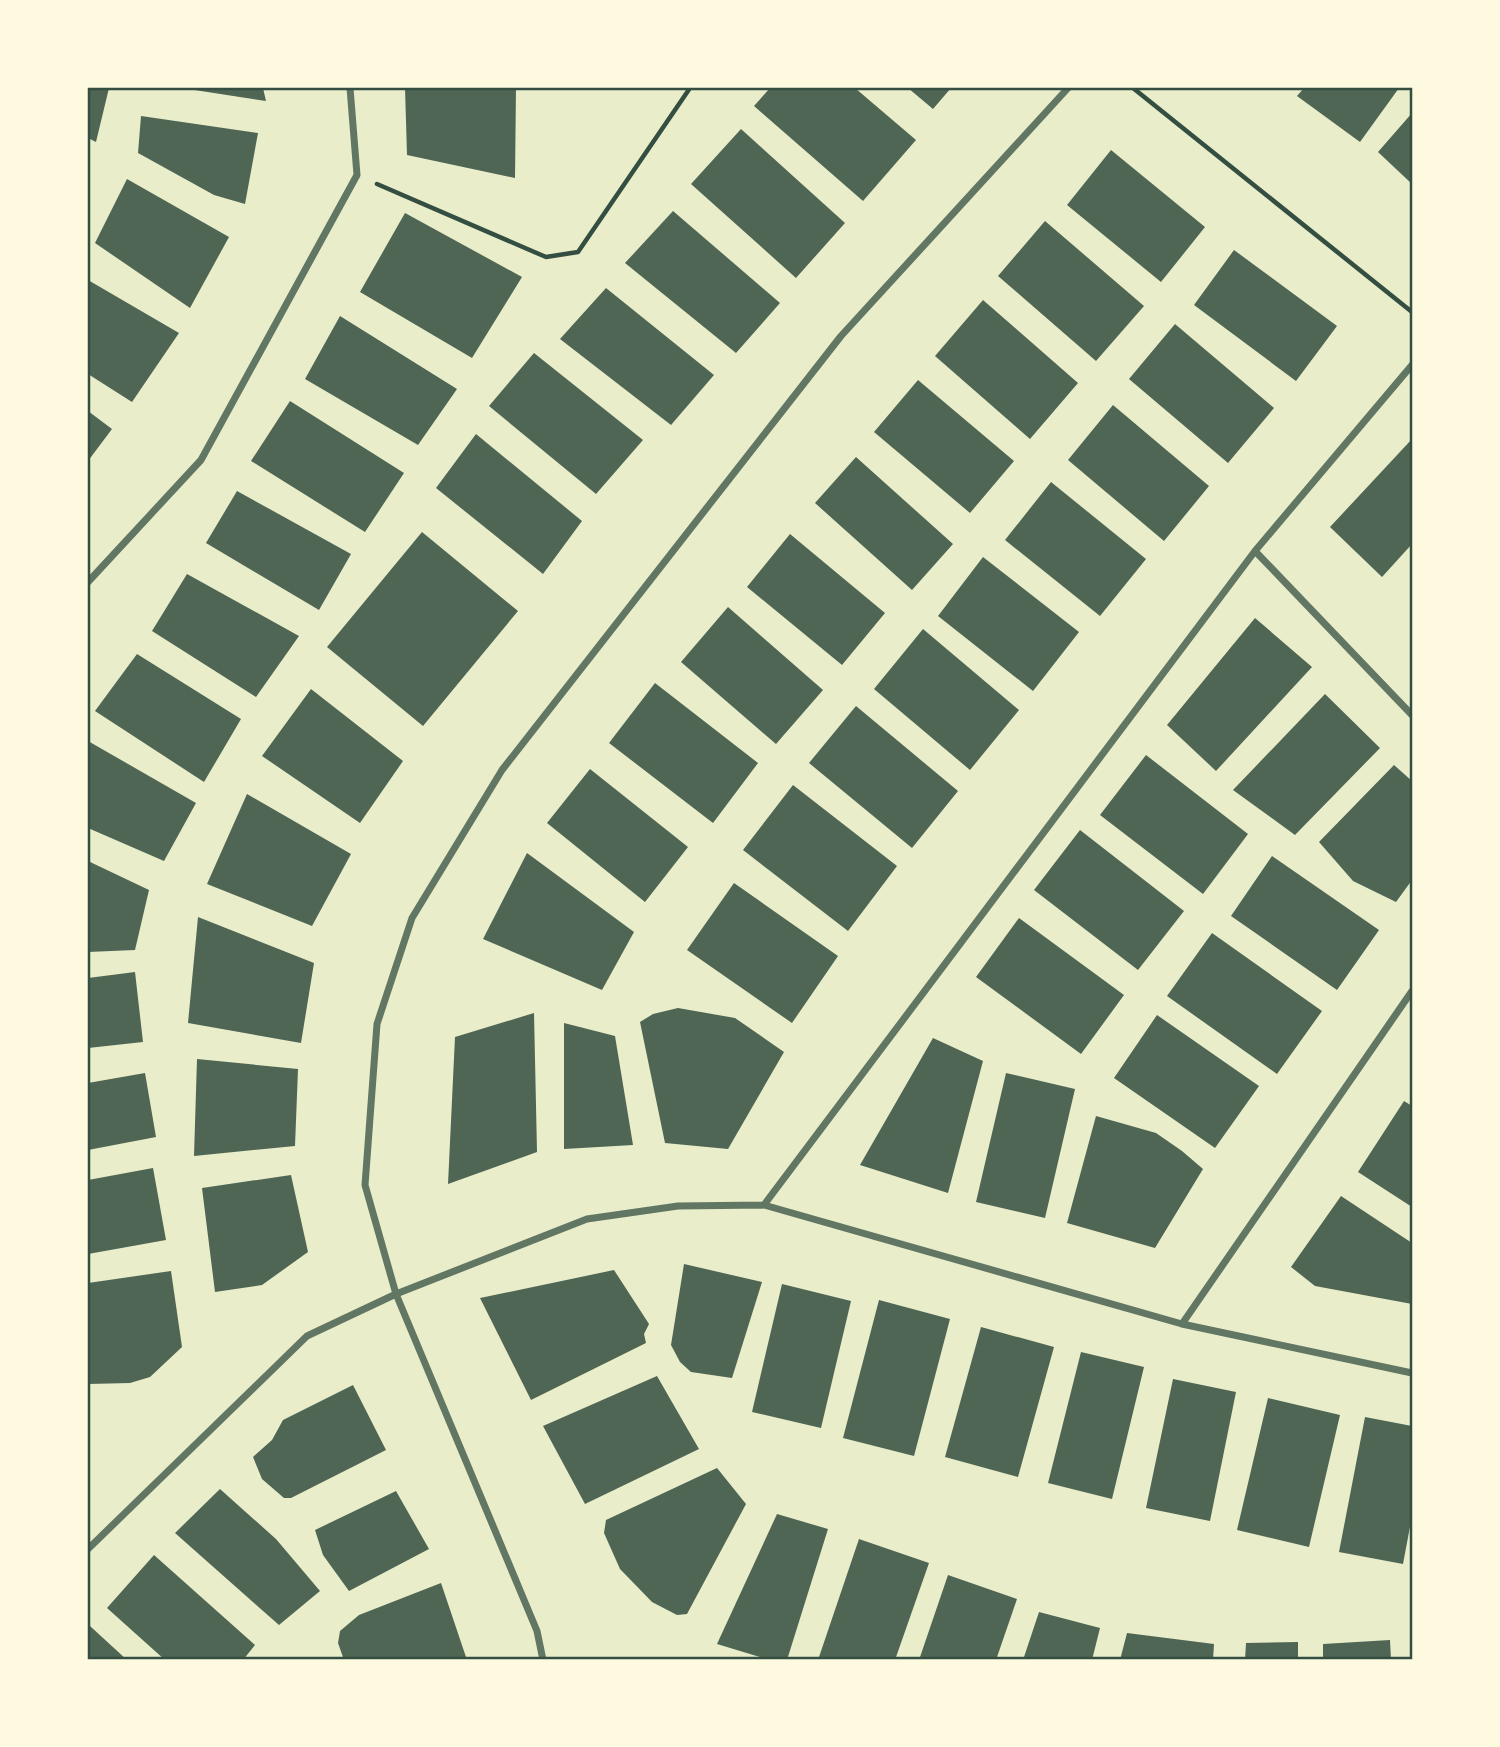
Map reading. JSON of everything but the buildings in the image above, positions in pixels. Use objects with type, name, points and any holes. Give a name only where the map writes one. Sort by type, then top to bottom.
[{"type":"street","points":[[88,582],[201,460],[356,175],[349,88]]},
{"type":"street","points":[[544,1660],[537,1631],[396,1294],[365,1185],[377,1024],[412,918],[502,770],[841,336],[1068,88]]},
{"type":"street","points":[[764,1205],[1255,551],[1412,365]]},
{"type":"street","points":[[1255,551],[1412,715]]},
{"type":"street","points":[[1182,1324],[1412,992]]},
{"type":"street","points":[[88,1549],[307,1336],[396,1294],[587,1219],[678,1206],[764,1205],[1182,1324],[1412,1373]]},
{"type":"path","points":[[356,175],[546,257],[578,252],[690,88]]},
{"type":"path","points":[[1133,88],[1412,313]]}]
